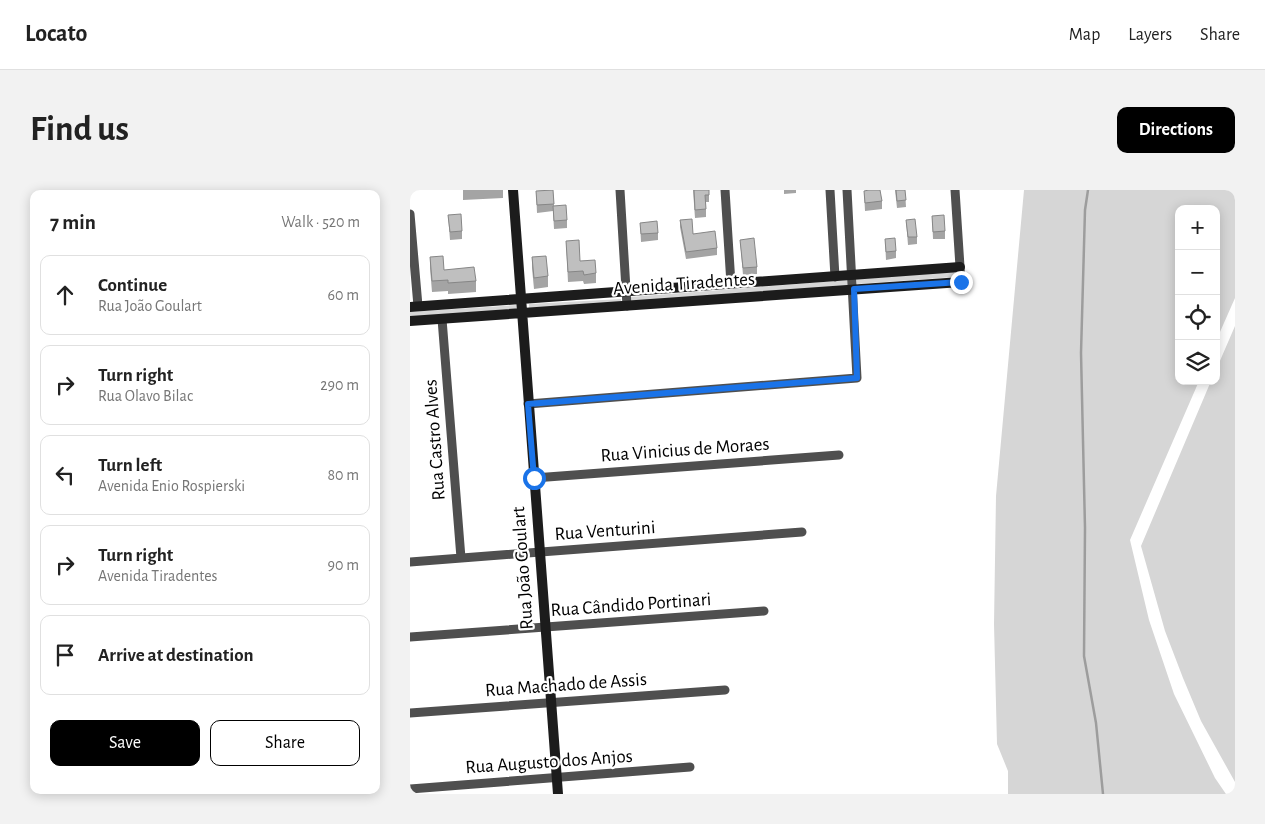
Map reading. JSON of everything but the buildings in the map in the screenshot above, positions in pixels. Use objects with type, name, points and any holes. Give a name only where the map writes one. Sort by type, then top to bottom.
[{"type":"street","name":"Rua João Goulart","points":[[513,190],[558,794]]},
{"type":"street","points":[[620,190],[627,306]]},
{"type":"street","points":[[725,190],[731,284]]},
{"type":"street","points":[[830,190],[835,277]]},
{"type":"street","points":[[528,404],[857,378],[854,276],[848,190]]},
{"type":"street","points":[[955,190],[961,282]]},
{"type":"street","points":[[410,214],[414,307]]},
{"type":"street","name":"Avenida Tiradentes","points":[[414,307],[960,267]]},
{"type":"street","name":"Avenida Tiradentes","points":[[410,322],[961,282]]},
{"type":"street","name":"Rua Castro Alves","points":[[442,319],[461,558]]},
{"type":"street","name":"Rua Vinicius de Moraes","points":[[534,478],[839,455]]},
{"type":"street","name":"Rua Venturini","points":[[410,562],[802,532]]},
{"type":"street","name":"Rua Cândido Portinari","points":[[410,637],[764,611]]},
{"type":"street","name":"Rua Machado de Assis","points":[[410,713],[725,690]]},
{"type":"street","name":"Rua Augusto dos Anjos","points":[[410,789],[690,767]]},
{"type":"shaded area","points":[[1024,190],[1235,190],[1235,298],[1220,332],[1220,205],[1175,205],[1175,385],[1197,385],[1130,540],[1149,620],[1174,694],[1215,778],[1226,794],[1008,794],[1008,771],[997,744],[994,624],[996,496]]},
{"type":"shaded area","points":[[954,271],[955,277],[857,284],[857,279]]},
{"type":"shaded area","points":[[850,280],[850,286],[631,303],[630,297]]},
{"type":"shaded area","points":[[621,299],[621,304],[529,311],[529,304]]},
{"type":"shaded area","points":[[517,305],[517,312],[410,319],[410,312]]},
{"type":"shaded area","points":[[1235,326],[1235,782],[1201,721],[1183,678],[1165,631],[1141,546],[1209,385],[1220,385],[1220,361]]},
{"type":"waterway","points":[[1088,190],[1085,210],[1081,353],[1085,528],[1084,656],[1096,723],[1103,794]]},
{"type":"route","points":[[534,478],[528,404],[857,378],[854,289],[961,282]]}]
